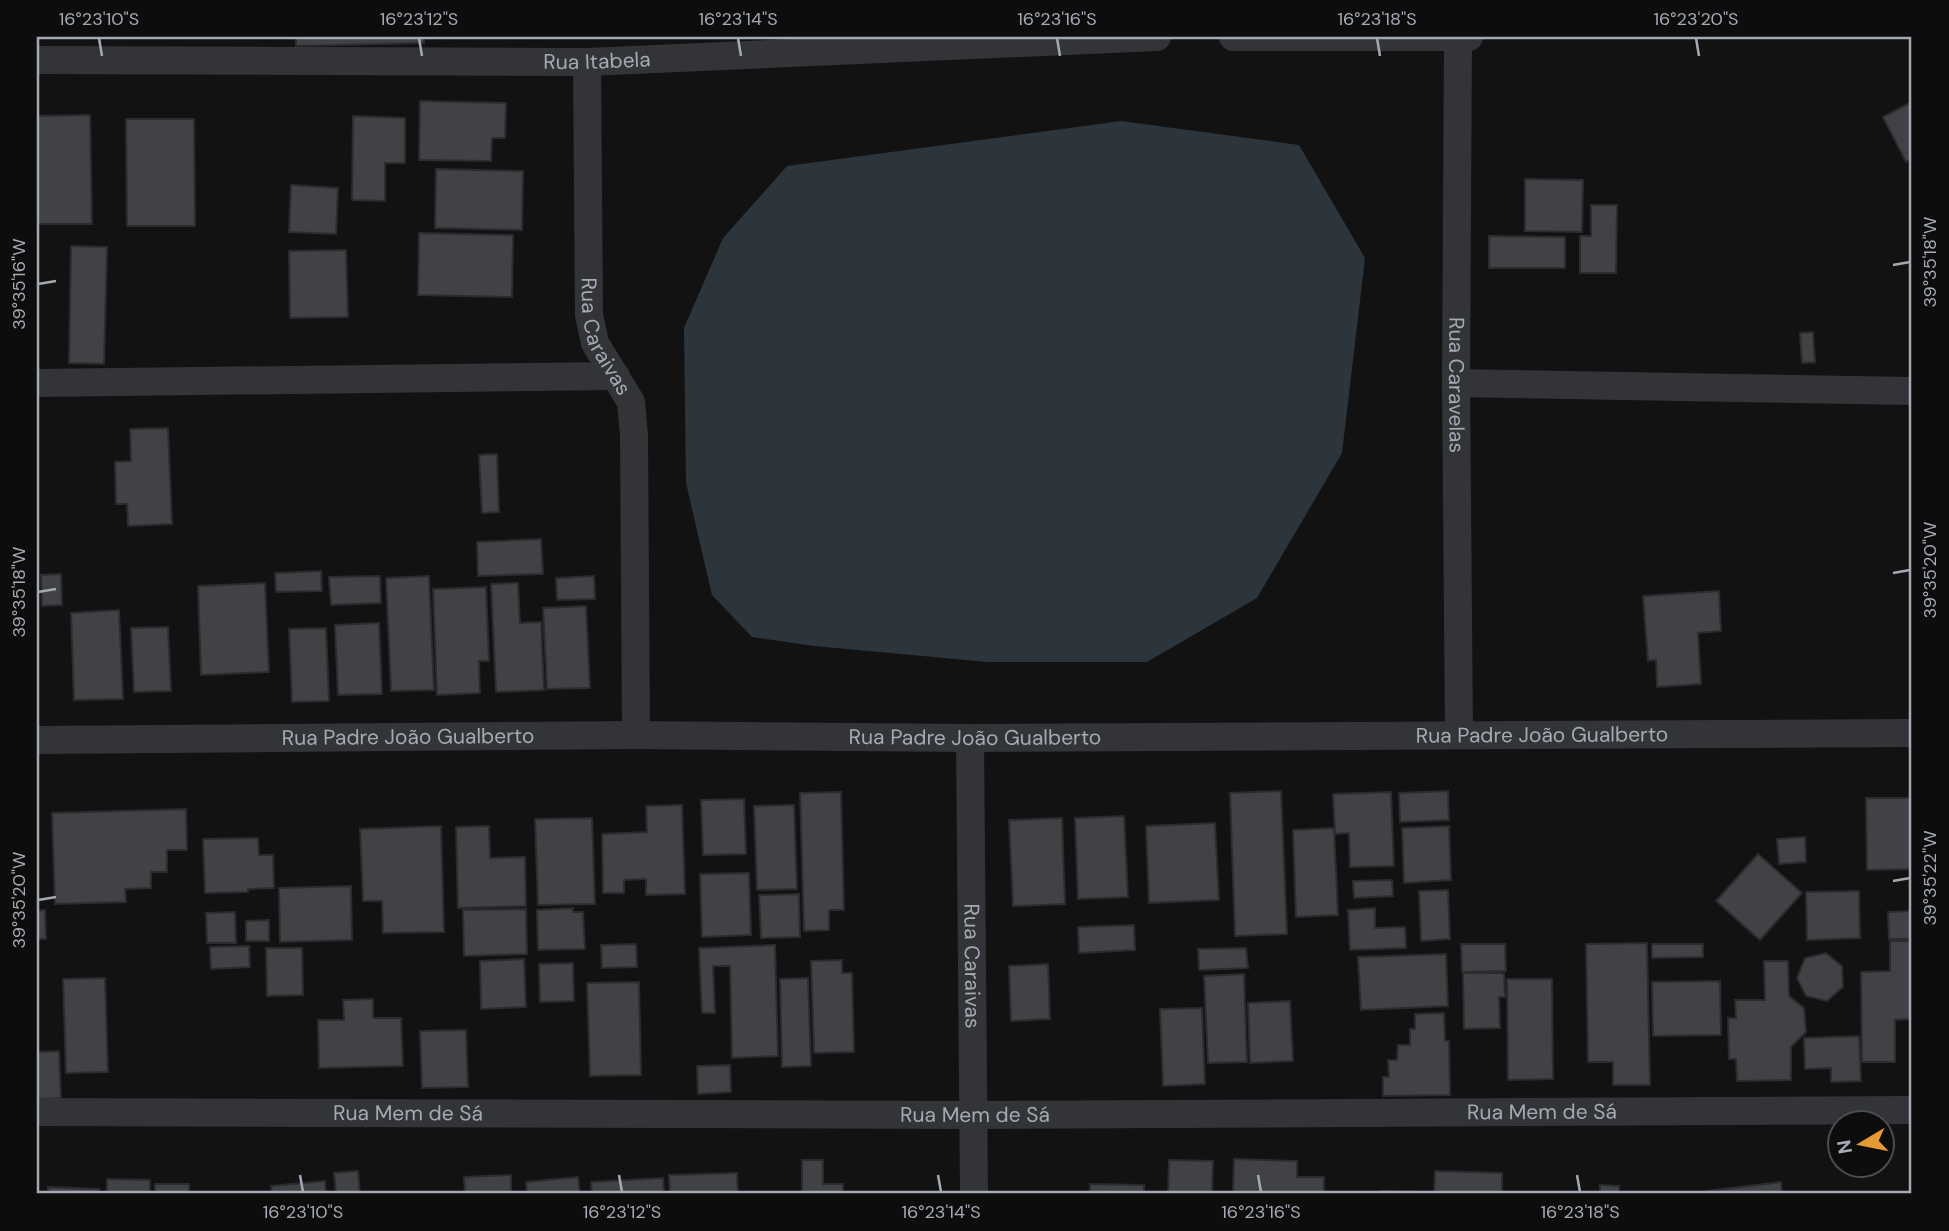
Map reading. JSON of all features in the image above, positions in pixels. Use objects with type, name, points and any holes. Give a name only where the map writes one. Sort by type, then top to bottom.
[{"type":"street","name":"Rua Itabela","points":[[37,60],[587,62],[742,46],[1157,37]]},
{"type":"street","points":[[1233,37],[1469,37]]},
{"type":"street","name":"Rua Caravelas","points":[[1458,37],[1455,383],[1459,734]]},
{"type":"street","name":"Rua Caraivas","points":[[587,62],[589,315],[596,343],[631,402],[634,436],[636,734]]},
{"type":"street","points":[[37,383],[616,376]]},
{"type":"street","points":[[1455,383],[1912,391]]},
{"type":"street","name":"Rua Padre João Gualberto","points":[[37,740],[636,734],[970,738],[1912,733]]},
{"type":"street","name":"Rua Caraivas","points":[[970,738],[974,1194]]},
{"type":"street","name":"Rua Mem de Sá","points":[[37,1112],[973,1115],[1912,1110]]},
{"type":"shaded area","points":[[1121,121],[1299,145],[1365,258],[1342,453],[1257,598],[1147,662],[988,662],[814,646],[752,637],[712,595],[686,483],[684,328],[723,238],[787,166]]},
{"type":"building","points":[[296,37],[424,37],[424,43],[296,46]]},
{"type":"building","points":[[420,101],[506,103],[505,138],[492,138],[491,161],[419,160]]},
{"type":"building","points":[[1912,102],[1912,158],[1906,162],[1883,117]]},
{"type":"building","points":[[90,115],[92,224],[37,224],[37,116]]},
{"type":"building","points":[[353,116],[405,118],[405,163],[385,163],[385,201],[352,200]]},
{"type":"building","points":[[126,119],[194,119],[195,226],[127,226]]},
{"type":"building","points":[[436,169],[523,171],[522,230],[435,228]]},
{"type":"building","points":[[1525,179],[1583,180],[1582,232],[1525,231]]},
{"type":"building","points":[[291,185],[338,188],[336,234],[289,232]]},
{"type":"building","points":[[1591,205],[1617,205],[1616,273],[1580,273],[1580,236],[1591,236]]},
{"type":"building","points":[[419,233],[513,235],[512,297],[418,295]]},
{"type":"building","points":[[1489,236],[1565,237],[1565,268],[1489,268]]},
{"type":"building","points":[[71,246],[107,247],[104,364],[69,363]]},
{"type":"building","points":[[346,250],[348,317],[290,318],[289,251]]},
{"type":"building","points":[[1813,332],[1815,362],[1802,363],[1800,333]]},
{"type":"building","points":[[168,428],[172,524],[128,526],[127,504],[116,504],[115,462],[131,461],[130,429]]},
{"type":"building","points":[[497,454],[499,512],[482,513],[479,455]]},
{"type":"building","points":[[541,539],[543,574],[478,576],[477,542]]},
{"type":"building","points":[[321,571],[322,591],[276,592],[275,573]]},
{"type":"building","points":[[61,574],[62,605],[42,606],[41,575]]},
{"type":"building","points":[[380,576],[381,603],[331,605],[329,577]]},
{"type":"building","points":[[429,576],[434,690],[391,691],[386,578]]},
{"type":"building","points":[[594,576],[595,599],[557,600],[556,578]]},
{"type":"building","points":[[265,583],[269,672],[201,675],[198,586]]},
{"type":"building","points":[[518,583],[520,623],[541,622],[544,690],[496,692],[491,584]]},
{"type":"building","points":[[486,587],[489,661],[479,661],[480,693],[437,695],[433,589]]},
{"type":"building","points":[[1719,591],[1721,631],[1698,633],[1701,684],[1657,687],[1656,660],[1648,661],[1643,596]]},
{"type":"building","points":[[586,606],[590,688],[547,689],[543,608]]},
{"type":"building","points":[[119,610],[123,699],[74,700],[71,613]]},
{"type":"building","points":[[379,623],[382,694],[338,695],[335,625]]},
{"type":"building","points":[[168,627],[171,691],[134,692],[131,628]]},
{"type":"building","points":[[326,628],[329,701],[292,702],[289,629]]},
{"type":"building","points":[[1281,791],[1287,934],[1235,936],[1230,793]]},
{"type":"building","points":[[1448,791],[1449,820],[1400,822],[1399,793]]},
{"type":"building","points":[[841,792],[844,910],[829,910],[829,930],[804,931],[800,793]]},
{"type":"building","points":[[1391,792],[1394,866],[1350,867],[1349,833],[1335,834],[1333,794]]},
{"type":"building","points":[[1866,798],[1912,798],[1912,869],[1867,870]]},
{"type":"building","points":[[744,799],[746,854],[703,855],[701,800]]},
{"type":"building","points":[[682,805],[685,894],[646,895],[646,879],[624,880],[624,893],[603,893],[602,834],[647,832],[646,806]]},
{"type":"building","points":[[794,805],[797,889],[757,890],[754,806]]},
{"type":"building","points":[[186,809],[187,850],[167,850],[167,872],[151,872],[151,888],[125,889],[126,902],[55,904],[52,813]]},
{"type":"building","points":[[1124,816],[1128,897],[1078,899],[1075,818]]},
{"type":"building","points":[[592,818],[595,904],[538,905],[535,819]]},
{"type":"building","points":[[1062,818],[1065,904],[1013,906],[1009,820]]},
{"type":"building","points":[[1215,823],[1219,900],[1149,903],[1146,826]]},
{"type":"building","points":[[441,826],[444,932],[383,933],[382,901],[363,901],[360,829]]},
{"type":"building","points":[[489,826],[490,858],[525,857],[526,906],[458,908],[456,827]]},
{"type":"building","points":[[1449,826],[1451,880],[1404,883],[1402,828]]},
{"type":"building","points":[[1334,828],[1338,915],[1296,917],[1293,830]]},
{"type":"building","points":[[1805,837],[1806,862],[1779,864],[1777,839]]},
{"type":"building","points":[[258,838],[259,855],[273,855],[274,888],[248,889],[248,892],[205,893],[203,839]]},
{"type":"building","points":[[1758,854],[1802,893],[1760,940],[1716,901]]},
{"type":"building","points":[[749,873],[751,935],[702,937],[700,874]]},
{"type":"building","points":[[1392,880],[1393,896],[1354,898],[1353,881]]},
{"type":"building","points":[[351,886],[352,940],[280,942],[279,888]]},
{"type":"building","points":[[1448,890],[1450,939],[1421,941],[1419,891]]},
{"type":"building","points":[[1859,891],[1860,938],[1807,940],[1806,892]]},
{"type":"building","points":[[799,894],[800,937],[761,938],[759,895]]},
{"type":"building","points":[[573,908],[573,912],[583,912],[585,949],[538,950],[537,910]]},
{"type":"building","points":[[1375,908],[1375,928],[1405,927],[1406,948],[1350,950],[1348,910]]},
{"type":"building","points":[[526,909],[527,954],[464,956],[463,910]]},
{"type":"building","points":[[45,910],[46,939],[37,939],[37,911]]},
{"type":"building","points":[[1912,911],[1912,939],[1889,939],[1888,912]]},
{"type":"building","points":[[235,912],[236,943],[207,943],[206,913]]},
{"type":"building","points":[[269,920],[269,941],[246,941],[246,921]]},
{"type":"building","points":[[1134,925],[1135,950],[1079,953],[1078,927]]},
{"type":"building","points":[[1890,941],[1912,941],[1912,1019],[1895,1020],[1895,1062],[1862,1062],[1861,972],[1890,971]]},
{"type":"building","points":[[1647,943],[1650,1085],[1613,1085],[1613,1062],[1588,1062],[1586,944]]},
{"type":"building","points":[[636,944],[637,967],[602,968],[601,945]]},
{"type":"building","points":[[1461,944],[1505,944],[1506,971],[1462,972]]},
{"type":"building","points":[[1652,944],[1703,944],[1703,957],[1652,958]]},
{"type":"building","points":[[775,945],[778,1056],[732,1058],[730,966],[713,966],[715,1013],[702,1013],[699,948]]},
{"type":"building","points":[[249,946],[250,967],[211,969],[210,947]]},
{"type":"building","points":[[266,948],[302,948],[303,995],[267,996]]},
{"type":"building","points":[[1246,948],[1248,968],[1199,970],[1198,949]]},
{"type":"building","points":[[1826,953],[1842,966],[1843,987],[1827,1001],[1806,996],[1797,978],[1805,958]]},
{"type":"building","points":[[1446,954],[1448,1006],[1361,1010],[1358,957]]},
{"type":"building","points":[[524,959],[526,1007],[481,1009],[480,961]]},
{"type":"building","points":[[842,960],[842,973],[852,973],[854,1052],[814,1053],[811,961]]},
{"type":"building","points":[[1764,961],[1788,961],[1789,996],[1804,1008],[1806,1032],[1791,1047],[1791,1080],[1737,1081],[1736,1059],[1729,1059],[1728,1018],[1736,1018],[1735,1000],[1765,1000]]},
{"type":"building","points":[[573,963],[574,1001],[540,1002],[539,964]]},
{"type":"building","points":[[1048,964],[1050,1019],[1011,1021],[1009,966]]},
{"type":"building","points":[[1463,973],[1504,973],[1505,997],[1499,997],[1500,1028],[1464,1029]]},
{"type":"building","points":[[1244,974],[1247,1062],[1208,1063],[1204,976]]},
{"type":"building","points":[[105,978],[108,1072],[66,1073],[63,979]]},
{"type":"building","points":[[808,978],[811,1066],[782,1067],[780,979]]},
{"type":"building","points":[[1507,979],[1552,979],[1553,1079],[1508,1080]]},
{"type":"building","points":[[1720,981],[1721,1035],[1653,1036],[1652,982]]},
{"type":"building","points":[[639,982],[641,1075],[590,1076],[587,983]]},
{"type":"building","points":[[373,999],[373,1018],[401,1018],[403,1066],[319,1068],[318,1020],[344,1020],[343,1000]]},
{"type":"building","points":[[1290,1001],[1293,1061],[1250,1063],[1248,1003]]},
{"type":"building","points":[[1202,1008],[1205,1084],[1163,1086],[1160,1009]]},
{"type":"building","points":[[1444,1013],[1445,1041],[1449,1041],[1450,1095],[1383,1096],[1383,1077],[1389,1077],[1388,1060],[1397,1060],[1398,1045],[1410,1045],[1410,1029],[1415,1029],[1415,1014]]},
{"type":"building","points":[[466,1030],[468,1087],[422,1088],[420,1031]]},
{"type":"building","points":[[1859,1036],[1861,1081],[1831,1082],[1831,1068],[1805,1069],[1804,1038]]},
{"type":"building","points":[[59,1051],[61,1098],[37,1099],[37,1052]]},
{"type":"building","points":[[730,1065],[731,1092],[698,1094],[697,1066]]},
{"type":"building","points":[[1234,1159],[1297,1161],[1297,1177],[1324,1177],[1324,1194],[1233,1194]]},
{"type":"building","points":[[802,1160],[823,1160],[823,1184],[843,1184],[843,1194],[802,1194]]},
{"type":"building","points":[[1169,1160],[1213,1161],[1212,1194],[1168,1194]]},
{"type":"building","points":[[358,1171],[360,1194],[336,1194],[334,1173]]},
{"type":"building","points":[[1435,1171],[1502,1173],[1502,1194],[1434,1194]]},
{"type":"building","points":[[737,1173],[738,1194],[670,1194],[669,1175]]},
{"type":"building","points":[[511,1175],[511,1194],[465,1194],[464,1177]]},
{"type":"building","points":[[578,1177],[580,1194],[527,1194],[526,1182]]},
{"type":"building","points":[[663,1178],[664,1194],[592,1194],[591,1182]]},
{"type":"building","points":[[107,1179],[150,1180],[150,1194],[107,1194]]},
{"type":"building","points":[[325,1181],[326,1194],[272,1194],[271,1186]]},
{"type":"building","points":[[1781,1182],[1782,1194],[1700,1194],[1700,1192]]},
{"type":"building","points":[[155,1184],[189,1184],[189,1194],[155,1194]]},
{"type":"building","points":[[1090,1184],[1144,1185],[1144,1194],[1090,1194]]},
{"type":"building","points":[[1600,1185],[1619,1186],[1619,1194],[1600,1194]]},
{"type":"building","points":[[48,1187],[99,1189],[99,1194],[48,1194]]},
{"type":"building","points":[[1382,1191],[1431,1192],[1431,1194],[1382,1194]]}]
